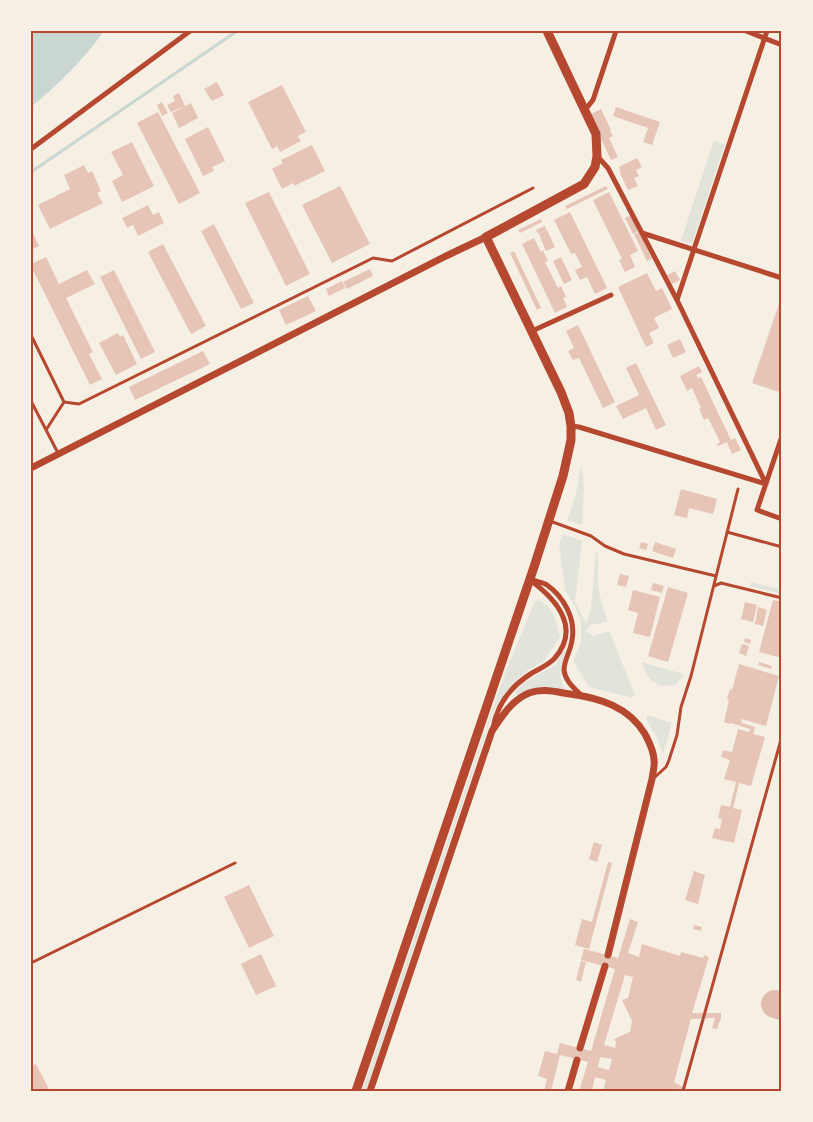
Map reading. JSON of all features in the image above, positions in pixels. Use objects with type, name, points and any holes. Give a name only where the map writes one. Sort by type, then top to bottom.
[{"type":"main road","points":[[356,1091],[530,580],[549,521],[571,440],[569,414],[561,392],[486,237],[584,184],[595,167],[597,156],[596,134],[547,31]]},
{"type":"street","points":[[31,149],[190,31]]},
{"type":"street","points":[[585,110],[594,100],[616,31]]},
{"type":"street","points":[[746,31],[782,45]]},
{"type":"street","points":[[677,300],[767,31]]},
{"type":"street","points":[[597,156],[608,168],[677,300],[766,484]]},
{"type":"street","points":[[642,233],[782,278]]},
{"type":"street","points":[[31,468],[486,237]]},
{"type":"street","points":[[532,331],[611,295]]},
{"type":"street","points":[[571,426],[579,426],[766,484]]},
{"type":"street","points":[[782,436],[757,510],[782,519]]},
{"type":"street","points":[[530,580],[546,584],[562,600],[569,613],[573,629],[564,670],[570,685],[582,696]]},
{"type":"street","points":[[370,1091],[492,731],[495,714],[508,694],[522,680],[553,660],[560,651],[565,639],[565,622],[557,604],[544,590],[530,580]]},
{"type":"street","points":[[492,731],[518,699],[528,694],[546,690],[582,696],[615,705],[635,721],[653,751],[652,779],[608,956]]},
{"type":"street","points":[[580,1048],[605,966]]},
{"type":"street","points":[[568,1091],[577,1060]]},
{"type":"lane","points":[[64,402],[79,404],[372,258],[392,261],[533,188]]},
{"type":"lane","points":[[31,336],[64,402]]},
{"type":"lane","points":[[31,401],[59,454]]},
{"type":"lane","points":[[46,430],[64,402]]},
{"type":"lane","points":[[652,779],[666,767],[670,760],[677,735],[681,707],[691,676],[738,488]]},
{"type":"lane","points":[[549,521],[591,536],[605,546],[624,554],[716,576]]},
{"type":"lane","points":[[727,532],[782,547]]},
{"type":"lane","points":[[713,586],[721,583],[782,598]]},
{"type":"lane","points":[[683,1091],[782,736]]},
{"type":"lane","points":[[31,963],[235,863]]},
{"type":"shaded area","points":[[31,31],[104,31],[70,71],[31,107]]},
{"type":"shaded area","points":[[714,140],[725,144],[692,244],[681,241]]},
{"type":"shaded area","points":[[581,464],[584,487],[582,525],[567,520],[576,494]]},
{"type":"shaded area","points":[[563,534],[582,541],[575,602],[586,623],[591,609],[596,552],[598,553],[598,583],[607,620],[606,622],[590,625],[586,631],[592,636],[610,633],[635,695],[632,698],[589,687],[574,662],[581,642],[581,622],[575,606],[565,590],[559,544]]},
{"type":"shaded area","points":[[751,582],[782,590],[782,594],[750,586]]},
{"type":"shaded area","points":[[538,600],[548,606],[551,611],[560,637],[544,661],[528,670],[513,683],[493,712],[366,1091],[362,1091],[505,673],[534,603]]},
{"type":"shaded area","points":[[567,645],[560,672],[564,690],[540,688],[517,695],[515,692],[525,682],[556,664]]},
{"type":"shaded area","points":[[641,662],[684,674],[677,684],[669,686],[658,685],[650,679]]},
{"type":"shaded area","points":[[647,715],[670,722],[671,726],[663,754],[657,738],[646,719]]},
{"type":"building","points":[[217,82],[224,95],[212,101],[204,89]]},
{"type":"building","points":[[282,85],[306,132],[298,136],[301,141],[280,152],[277,146],[272,149],[248,102]]},
{"type":"building","points":[[179,93],[185,106],[171,112],[167,105],[175,101],[173,96]]},
{"type":"building","points":[[162,102],[168,113],[162,116],[157,105]]},
{"type":"building","points":[[191,103],[198,118],[179,128],[172,113]]},
{"type":"building","points":[[616,107],[660,122],[652,145],[643,142],[648,128],[613,116]]},
{"type":"building","points":[[601,109],[611,130],[613,136],[609,138],[618,157],[611,160],[602,141],[600,142],[589,115]]},
{"type":"building","points":[[158,112],[200,193],[179,204],[137,123]]},
{"type":"building","points":[[208,127],[225,161],[212,167],[214,171],[203,176],[185,139]]},
{"type":"building","points":[[132,142],[154,186],[122,202],[112,181],[123,175],[111,152]]},
{"type":"building","points":[[312,145],[325,171],[294,186],[293,183],[282,189],[272,169],[283,163],[281,160]]},
{"type":"building","points":[[637,158],[642,167],[636,170],[639,176],[634,178],[638,186],[628,190],[619,167]]},
{"type":"building","points":[[84,165],[88,173],[92,171],[101,191],[97,193],[103,203],[50,229],[38,205],[70,189],[64,175]]},
{"type":"building","points":[[340,186],[370,244],[332,263],[302,205]]},
{"type":"building","points":[[606,186],[608,189],[567,209],[565,206]]},
{"type":"building","points":[[269,192],[310,274],[286,286],[245,203]]},
{"type":"building","points":[[609,192],[638,251],[630,255],[635,267],[625,272],[619,260],[622,259],[593,200]]},
{"type":"building","points":[[148,205],[153,215],[159,212],[164,223],[138,236],[133,225],[127,228],[122,218]]},
{"type":"building","points":[[570,212],[607,288],[595,294],[587,277],[580,280],[575,270],[582,267],[575,253],[571,254],[554,220]]},
{"type":"building","points":[[632,215],[640,230],[633,234],[625,218]]},
{"type":"building","points":[[541,219],[542,222],[520,233],[518,230]]},
{"type":"building","points":[[214,224],[254,303],[241,309],[201,231]]},
{"type":"building","points":[[545,226],[546,230],[538,234],[536,230]]},
{"type":"building","points":[[31,229],[39,246],[31,250]]},
{"type":"building","points":[[547,230],[555,247],[546,251],[539,234]]},
{"type":"building","points":[[639,232],[652,259],[647,261],[634,234]]},
{"type":"building","points":[[534,238],[541,252],[543,250],[548,261],[545,262],[558,288],[561,286],[566,297],[563,298],[567,307],[555,313],[522,244]]},
{"type":"building","points":[[163,244],[206,326],[191,334],[148,252]]},
{"type":"building","points":[[514,251],[541,308],[537,310],[510,253]]},
{"type":"building","points":[[46,257],[59,284],[87,270],[95,284],[66,298],[93,352],[89,354],[102,379],[90,385],[31,266],[31,264]]},
{"type":"building","points":[[561,257],[572,280],[564,284],[553,261]]},
{"type":"building","points":[[370,269],[373,276],[347,289],[343,282]]},
{"type":"building","points":[[114,270],[155,352],[141,359],[100,277]]},
{"type":"building","points":[[675,271],[680,280],[672,284],[667,275]]},
{"type":"building","points":[[647,273],[656,291],[662,288],[672,309],[654,318],[659,328],[649,333],[654,343],[646,347],[618,287]]},
{"type":"building","points":[[342,281],[345,288],[329,296],[326,289]]},
{"type":"building","points":[[782,295],[782,393],[752,383]]},
{"type":"building","points":[[308,296],[316,311],[286,325],[279,310]]},
{"type":"building","points":[[578,325],[615,402],[603,408],[579,358],[573,360],[568,351],[574,348],[566,331]]},
{"type":"building","points":[[118,333],[120,337],[123,335],[137,364],[116,375],[99,343]]},
{"type":"building","points":[[680,339],[686,352],[673,358],[667,345]]},
{"type":"building","points":[[203,351],[210,364],[135,400],[129,387]]},
{"type":"building","points":[[636,363],[666,425],[656,430],[646,408],[623,419],[616,406],[639,395],[626,368]]},
{"type":"building","points":[[699,366],[702,372],[696,375],[698,378],[701,377],[731,440],[735,438],[741,450],[732,454],[727,442],[718,446],[717,444],[720,442],[708,418],[704,420],[692,388],[687,391],[680,376]]},
{"type":"building","points":[[681,489],[717,499],[713,514],[689,508],[687,518],[674,515]]},
{"type":"building","points":[[641,542],[648,544],[646,550],[639,548]]},
{"type":"building","points":[[655,542],[676,549],[673,558],[652,551]]},
{"type":"building","points":[[620,574],[629,576],[626,587],[617,585]]},
{"type":"building","points":[[653,583],[664,586],[662,593],[651,590]]},
{"type":"building","points":[[668,587],[688,593],[668,662],[648,656]]},
{"type":"building","points":[[633,590],[660,597],[650,637],[633,633],[638,613],[628,610]]},
{"type":"building","points":[[773,600],[782,602],[782,658],[759,652]]},
{"type":"building","points":[[745,602],[757,605],[753,622],[741,619]]},
{"type":"building","points":[[758,607],[767,610],[763,626],[755,624]]},
{"type":"building","points":[[745,638],[751,640],[750,644],[744,642]]},
{"type":"building","points":[[742,644],[749,646],[746,656],[739,653]]},
{"type":"building","points":[[759,662],[772,666],[771,669],[758,665]]},
{"type":"building","points":[[739,664],[779,676],[766,726],[741,719],[742,723],[755,727],[753,734],[765,737],[751,786],[739,783],[733,808],[742,810],[734,843],[712,838],[715,828],[720,829],[722,819],[718,818],[721,805],[730,807],[736,782],[724,779],[730,760],[721,757],[723,750],[732,752],[738,729],[749,732],[750,729],[724,722],[729,700],[727,699],[730,689],[732,690]]},
{"type":"building","points":[[594,842],[602,845],[597,862],[589,859]]},
{"type":"building","points":[[608,862],[612,863],[589,949],[575,945],[582,919],[592,922]]},
{"type":"building","points":[[694,871],[705,875],[698,904],[685,900]]},
{"type":"building","points":[[249,885],[274,936],[249,948],[224,897]]},
{"type":"building","points":[[630,919],[638,922],[628,953],[639,957],[642,944],[680,956],[681,952],[703,958],[704,955],[709,957],[692,1013],[721,1013],[721,1018],[717,1029],[712,1028],[715,1018],[691,1019],[674,1082],[689,1091],[676,1091],[672,1088],[672,1091],[603,1091],[606,1080],[595,1077],[592,1091],[579,1091],[588,1062],[560,1055],[551,1091],[544,1091],[547,1079],[538,1076],[545,1051],[557,1054],[560,1043],[591,1051],[615,969],[581,960],[584,949],[618,958]],"holes":[[[625,975],[633,977],[628,998],[622,1000],[632,1021],[630,1032],[614,1039],[616,1042],[615,1048],[604,1045]],[[600,1057],[612,1059],[609,1070],[598,1067]]]},
{"type":"building","points":[[694,925],[702,927],[701,931],[693,929]]},
{"type":"building","points":[[261,954],[276,986],[256,995],[241,964]]},
{"type":"building","points":[[581,961],[586,962],[581,982],[576,980]]},
{"type":"building","points":[[36,1064],[50,1091],[31,1091],[31,1066]]},
{"type":"waterway","points":[[31,172],[237,31]]},
{"type":"taxiway","points":[[775,1004],[782,1006]]}]
